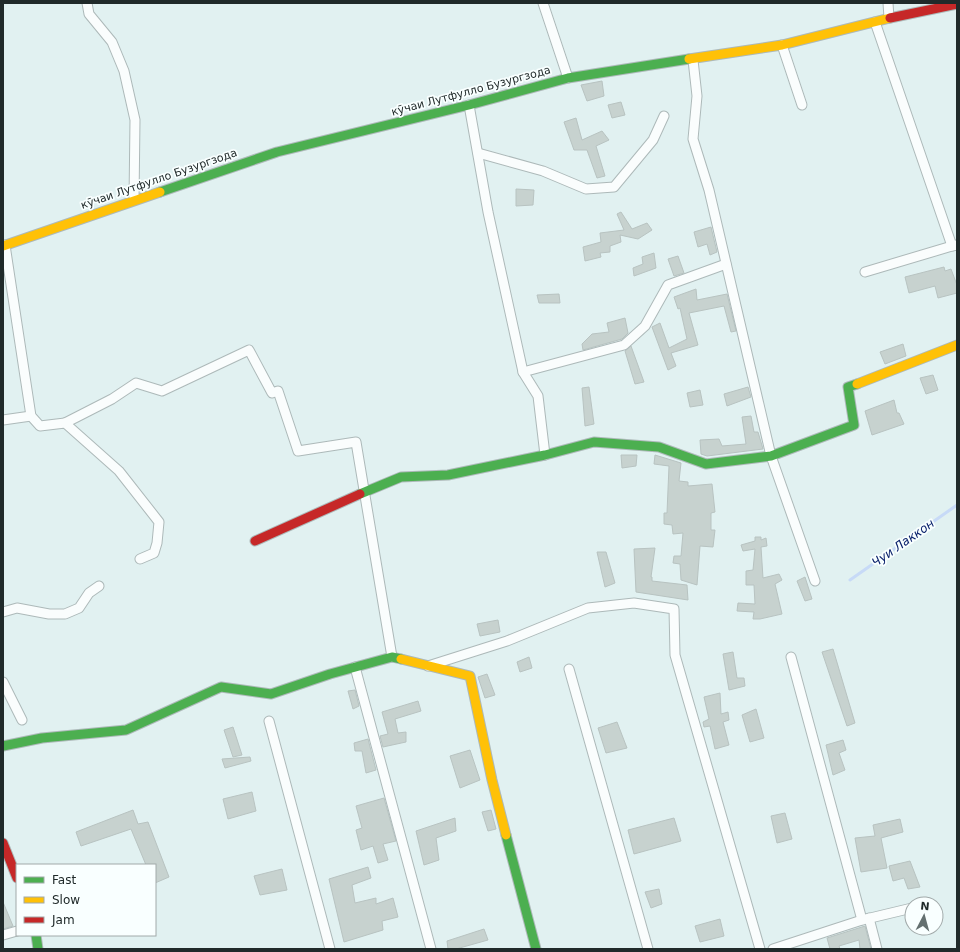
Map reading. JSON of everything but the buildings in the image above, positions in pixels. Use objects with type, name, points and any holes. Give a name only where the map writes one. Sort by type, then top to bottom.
[{"type":"street","points":[[87,3],[89,14],[112,42],[124,71],[135,120],[134,200]]},
{"type":"street","points":[[543,3],[568,78]]},
{"type":"street","points":[[888,3],[889,18]]},
{"type":"street","name":"кӯчаи Лутфулло Бузургзода","points":[[4,246],[277,152],[469,105],[568,78],[693,60],[782,45],[889,18],[957,4]]},
{"type":"street","points":[[865,272],[954,246],[874,22]]},
{"type":"street","points":[[782,45],[802,105]]},
{"type":"street","points":[[693,60],[697,96],[693,139],[709,190],[771,456],[815,581]]},
{"type":"street","points":[[469,105],[488,212],[523,372],[538,396],[545,455]]},
{"type":"street","points":[[478,153],[543,171],[586,189],[614,187],[653,140],[664,116]]},
{"type":"street","points":[[4,246],[31,416],[40,426],[66,423],[112,399],[136,384],[162,391],[249,350],[272,393],[278,391],[298,451],[356,442],[392,657]]},
{"type":"street","points":[[523,372],[624,346],[645,326],[668,285],[726,264]]},
{"type":"street","points":[[255,541],[401,477],[448,475],[545,455],[594,442],[658,446],[706,464],[771,456],[854,425],[848,387],[957,345]]},
{"type":"street","points":[[3,420],[31,416]]},
{"type":"street","points":[[66,423],[119,471],[159,522],[157,543],[154,553],[140,559]]},
{"type":"street","points":[[3,612],[17,608],[49,614],[65,614],[79,608],[89,593],[99,586]]},
{"type":"street","points":[[428,666],[507,641],[588,608],[634,603],[674,609],[675,655],[760,949]]},
{"type":"street","points":[[3,746],[42,738],[126,730],[221,686],[271,694],[355,667],[392,657],[470,676],[492,780],[536,949]]},
{"type":"street","points":[[790,657],[866,919],[877,949]]},
{"type":"street","points":[[355,667],[431,949]]},
{"type":"street","points":[[569,669],[648,949]]},
{"type":"street","points":[[3,682],[22,720]]},
{"type":"street","points":[[269,721],[330,949]]},
{"type":"street","points":[[3,844],[16,876]]},
{"type":"street","points":[[773,949],[866,919],[904,910]]},
{"type":"street","points":[[3,935],[16,931]]},
{"type":"street","points":[[36,936],[38,949]]},
{"type":"waterway","name":"Чуи Лаккон","points":[[850,580],[957,505]]},
{"type":"traffic: fast","points":[[160,192],[277,152],[469,105],[568,78],[689,59]]},
{"type":"traffic: fast","points":[[360,494],[401,477],[448,475],[545,455],[594,442],[659,447],[706,464],[771,456],[854,425],[848,387],[857,384]]},
{"type":"traffic: fast","points":[[3,746],[42,738],[126,730],[221,687],[271,694],[330,674],[392,657],[401,659]]},
{"type":"traffic: fast","points":[[506,835],[536,949]]},
{"type":"traffic: fast","points":[[36,936],[38,949]]},
{"type":"traffic: slow","points":[[689,59],[782,45],[890,18]]},
{"type":"traffic: slow","points":[[3,246],[160,192]]},
{"type":"traffic: slow","points":[[857,384],[957,345]]},
{"type":"traffic: slow","points":[[401,659],[470,676],[492,780],[506,835]]},
{"type":"traffic: jam","points":[[890,18],[957,4]]},
{"type":"traffic: jam","points":[[255,541],[360,494]]},
{"type":"traffic: jam","points":[[3,843],[16,876]]}]
